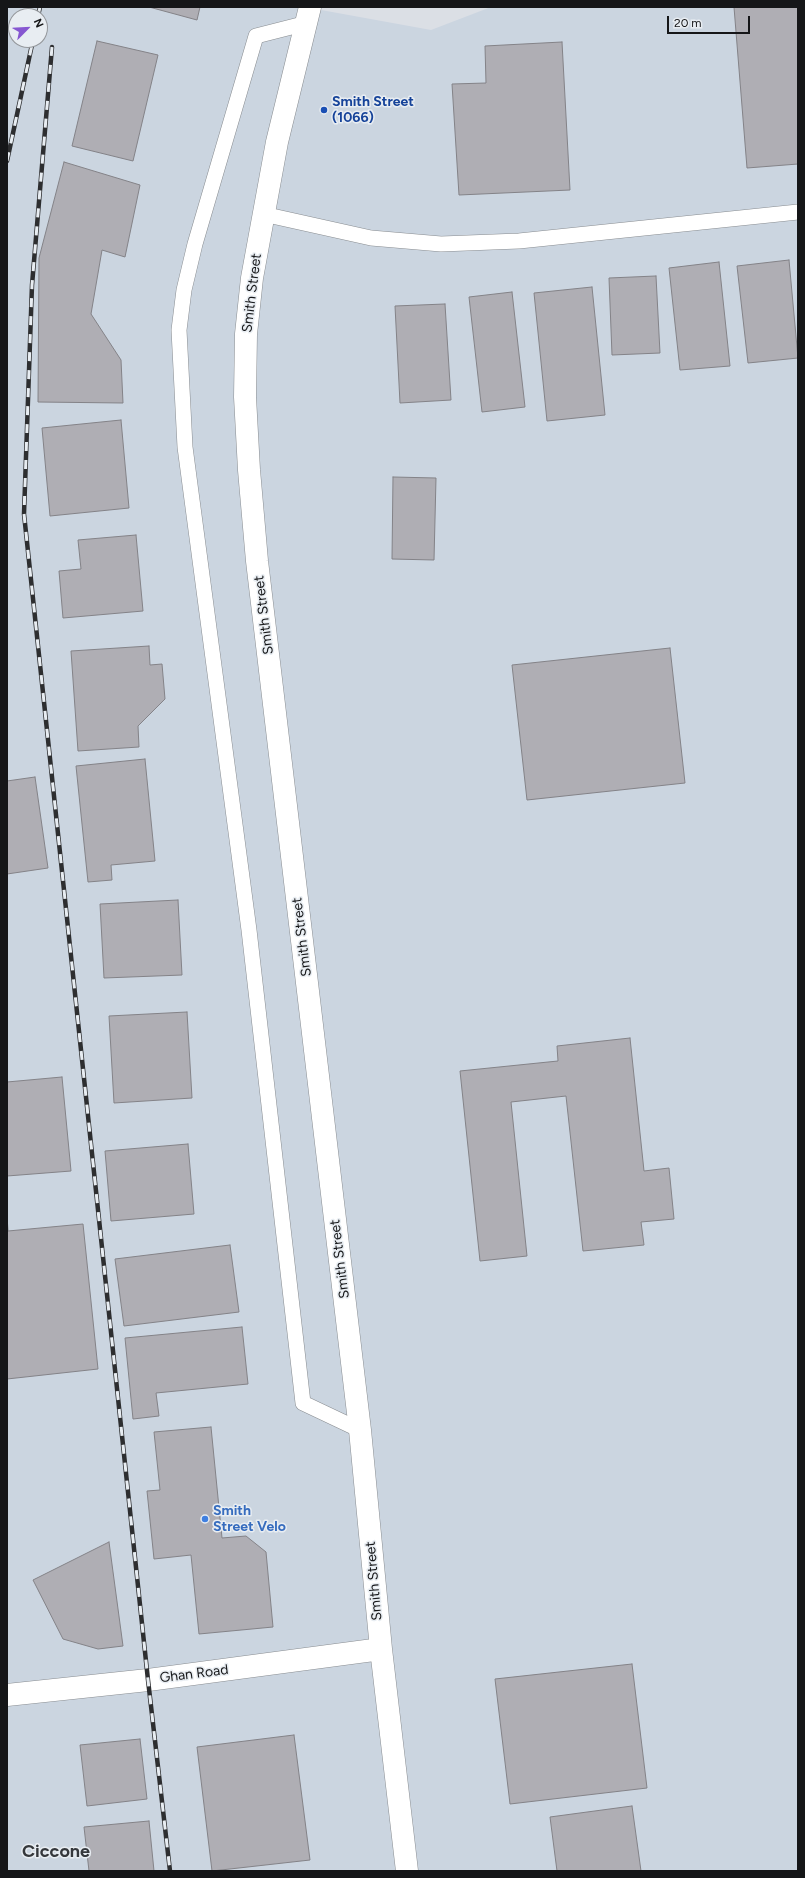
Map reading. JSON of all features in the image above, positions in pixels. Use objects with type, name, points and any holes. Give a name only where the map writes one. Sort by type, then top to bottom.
[{"type":"street","name":"Smith Street","points":[[308,15],[277,142],[252,278],[246,334],[245,398],[249,470],[257,561],[360,1430],[381,1649],[407,1871]]},
{"type":"street","name":"Ghan Road","points":[[7,1695],[148,1680],[381,1649]]},
{"type":"lane","points":[[308,15],[256,36],[195,244],[184,290],[179,330],[185,447],[249,930],[303,1403],[360,1430]]},
{"type":"lane","points":[[263,214],[371,238],[441,244],[519,241],[798,212]]},
{"type":"shaded area","points":[[7,7],[310,7],[431,30],[491,7],[798,7],[798,1871],[7,1871]]},
{"type":"building","points":[[149,7],[200,7],[197,20]]},
{"type":"building","points":[[734,7],[798,7],[798,164],[747,168]]},
{"type":"building","points":[[97,41],[158,55],[133,161],[72,146]]},
{"type":"building","points":[[562,42],[570,190],[459,195],[452,84],[486,83],[485,46]]},
{"type":"building","points":[[64,162],[140,185],[125,257],[102,250],[91,314],[121,360],[123,403],[38,402],[39,258]]},
{"type":"building","points":[[789,260],[798,358],[748,363],[737,266]]},
{"type":"building","points":[[719,262],[730,366],[680,370],[669,268]]},
{"type":"building","points":[[656,276],[660,353],[612,355],[609,278]]},
{"type":"building","points":[[592,287],[605,415],[547,421],[534,293]]},
{"type":"building","points":[[512,292],[525,407],[482,412],[469,297]]},
{"type":"building","points":[[445,304],[451,400],[400,403],[395,306]]},
{"type":"building","points":[[121,420],[129,508],[50,516],[42,428]]},
{"type":"building","points":[[393,477],[436,478],[434,560],[392,559]]},
{"type":"building","points":[[136,535],[143,611],[63,618],[59,571],[81,569],[78,540]]},
{"type":"building","points":[[149,646],[150,665],[162,664],[165,699],[138,726],[139,747],[78,751],[71,651]]},
{"type":"building","points":[[670,648],[685,783],[527,800],[512,665]]},
{"type":"building","points":[[145,759],[155,861],[111,865],[112,880],[88,882],[76,766]]},
{"type":"building","points":[[35,777],[48,868],[7,874],[7,781]]},
{"type":"building","points":[[178,900],[182,975],[104,978],[100,904]]},
{"type":"building","points":[[187,1012],[192,1098],[114,1103],[109,1016]]},
{"type":"building","points":[[630,1038],[644,1171],[669,1168],[674,1219],[641,1222],[644,1245],[583,1251],[566,1096],[511,1102],[527,1256],[480,1261],[460,1071],[558,1061],[557,1046]]},
{"type":"building","points":[[62,1077],[71,1171],[7,1176],[7,1082]]},
{"type":"building","points":[[188,1144],[194,1214],[111,1221],[105,1151]]},
{"type":"building","points":[[7,1216],[8,1231],[83,1224],[98,1369],[7,1379]]},
{"type":"building","points":[[230,1245],[239,1312],[124,1326],[115,1259]]},
{"type":"building","points":[[242,1327],[248,1384],[156,1393],[159,1416],[133,1419],[125,1338]]},
{"type":"building","points":[[211,1427],[222,1538],[246,1536],[266,1552],[273,1627],[199,1634],[191,1555],[154,1559],[147,1491],[160,1490],[154,1432]]},
{"type":"building","points":[[109,1542],[123,1646],[98,1649],[63,1639],[33,1580]]},
{"type":"building","points":[[632,1664],[647,1788],[510,1804],[495,1679]]},
{"type":"building","points":[[294,1735],[310,1860],[212,1871],[197,1747]]},
{"type":"building","points":[[140,1739],[147,1799],[87,1806],[80,1745]]},
{"type":"building","points":[[632,1806],[641,1871],[557,1871],[550,1817]]},
{"type":"building","points":[[149,1821],[154,1871],[89,1871],[84,1827]]},
{"type":"railway","points":[[52,47],[32,285],[24,514],[148,1680],[170,1871]]},
{"type":"railway","points":[[7,161],[31,48]]},
{"type":"place","name":"Smith Street (1066)","points":[[324,110]]},
{"type":"place","name":"Smith Street Velo","points":[[205,1519]]},
{"type":"district","name":"Ciccone","points":[[56,1852]]}]
